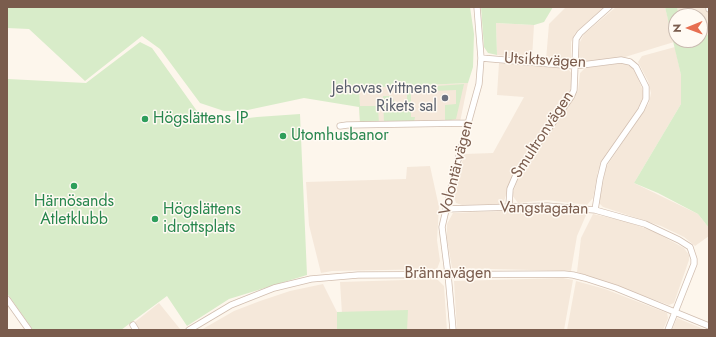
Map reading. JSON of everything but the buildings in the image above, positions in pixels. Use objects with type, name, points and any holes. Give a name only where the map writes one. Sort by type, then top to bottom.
[{"type":"street","name":"Volontärvägen","points":[[453,330],[442,227],[478,84],[481,58],[477,7]]},
{"type":"street","name":"Smultronvägen","points":[[509,206],[510,189],[516,175],[571,97],[574,90],[576,39],[580,33],[609,7]]},
{"type":"street","name":"Utsiktsvägen","points":[[481,58],[574,66],[621,60],[633,64],[646,87],[646,99],[604,163],[595,210]]},
{"type":"street","points":[[340,126],[468,123]]},
{"type":"street","name":"Vangstagatan","points":[[446,209],[547,206],[595,210],[645,224],[679,240],[690,247],[694,264],[668,330]]},
{"type":"street","name":"Brännavägen","points":[[189,330],[232,305],[274,288],[301,282],[325,277],[358,275],[448,274],[573,275],[616,288],[709,326]]},
{"type":"street","points":[[7,299],[29,330]]},
{"type":"shaded area","points":[[566,7],[604,7],[575,33],[571,42],[571,58],[566,61],[546,60],[549,24]]},
{"type":"shaded area","points":[[616,7],[665,7],[668,19],[668,44],[625,57],[582,62],[578,58],[580,42],[584,34]]},
{"type":"shaded area","points":[[709,7],[709,34],[708,8],[677,8]]},
{"type":"shaded area","points":[[496,23],[534,25],[532,58],[497,55]]},
{"type":"shaded area","points":[[675,48],[681,75],[681,104],[634,183],[698,214],[709,228],[709,236],[695,246],[684,237],[661,226],[603,207],[599,203],[606,167],[649,103],[651,93],[648,81],[638,62],[642,56]]},
{"type":"shaded area","points":[[499,63],[563,68],[569,70],[572,74],[572,84],[568,96],[513,175],[504,201],[500,204],[462,205],[456,203],[454,197],[464,154],[493,153],[524,97],[497,95]]},
{"type":"shaded area","points":[[623,63],[634,68],[643,91],[644,100],[602,162],[598,171],[593,198],[587,205],[547,200],[518,203],[512,195],[518,179],[578,91],[580,73],[585,68]]},
{"type":"shaded area","points":[[468,83],[460,122],[360,123],[359,88]]},
{"type":"shaded area","points":[[430,166],[439,207],[437,240],[440,261],[437,269],[332,271],[321,273],[309,225],[306,182],[406,179],[407,167]]},
{"type":"shaded area","points":[[552,209],[587,213],[577,236],[571,271],[452,268],[447,239],[447,224],[453,213]]},
{"type":"shaded area","points":[[593,214],[625,221],[653,231],[684,248],[689,255],[689,260],[674,303],[669,305],[577,272],[581,238]]},
{"type":"shaded area","points":[[563,278],[573,280],[564,330],[457,330],[454,281]]},
{"type":"shaded area","points":[[437,279],[444,286],[447,330],[403,330],[342,314],[340,282]]},
{"type":"shaded area","points":[[576,281],[605,289],[667,313],[668,318],[663,330],[567,330]]},
{"type":"shaded area","points":[[323,284],[337,312],[337,330],[201,330],[234,311],[260,301],[290,291]]},
{"type":"shaded area","points":[[159,303],[180,329],[139,330],[135,322]]},
{"type":"shaded area","points":[[677,318],[706,330],[672,330]]},
{"type":"green space","points":[[7,7],[470,7],[474,34],[473,67],[468,83],[359,88],[360,106],[377,106],[379,123],[360,123],[359,107],[304,98],[243,111],[224,111],[200,103],[160,49],[142,36],[85,81],[29,29],[7,28]]},
{"type":"green space","points":[[481,7],[553,7],[544,22],[534,25],[496,23],[497,55],[488,53],[484,47]]},
{"type":"green space","points":[[665,7],[677,7],[668,8],[668,20]]},
{"type":"green space","points":[[709,34],[709,228],[698,214],[658,193],[634,183],[681,104],[681,75],[675,48],[708,48]]},
{"type":"green space","name":"Högslättens idrottsplats","points":[[140,42],[152,48],[197,111],[224,121],[300,114],[307,275],[229,299],[187,326],[167,296],[121,330],[33,330],[7,293],[7,80],[86,83]]},
{"type":"green space","points":[[464,84],[456,119],[445,121],[445,105],[456,104],[456,90],[411,92],[411,117],[415,117],[414,122],[384,123],[383,96],[392,96],[396,106],[407,107],[407,92],[410,88]]},
{"type":"green space","points":[[408,310],[407,330],[337,330],[337,312]]},
{"type":"place","name":"Jehovas vittnens Rikets sal","points":[[445,98]]},
{"type":"place","name":"Högslättens IP","points":[[145,119]]},
{"type":"place","name":"Utomhusbanor","points":[[283,136]]},
{"type":"place","name":"Härnösands Atletklubb","points":[[74,186]]},
{"type":"place","name":"Högslättens idrottsplats","points":[[155,219]]}]
